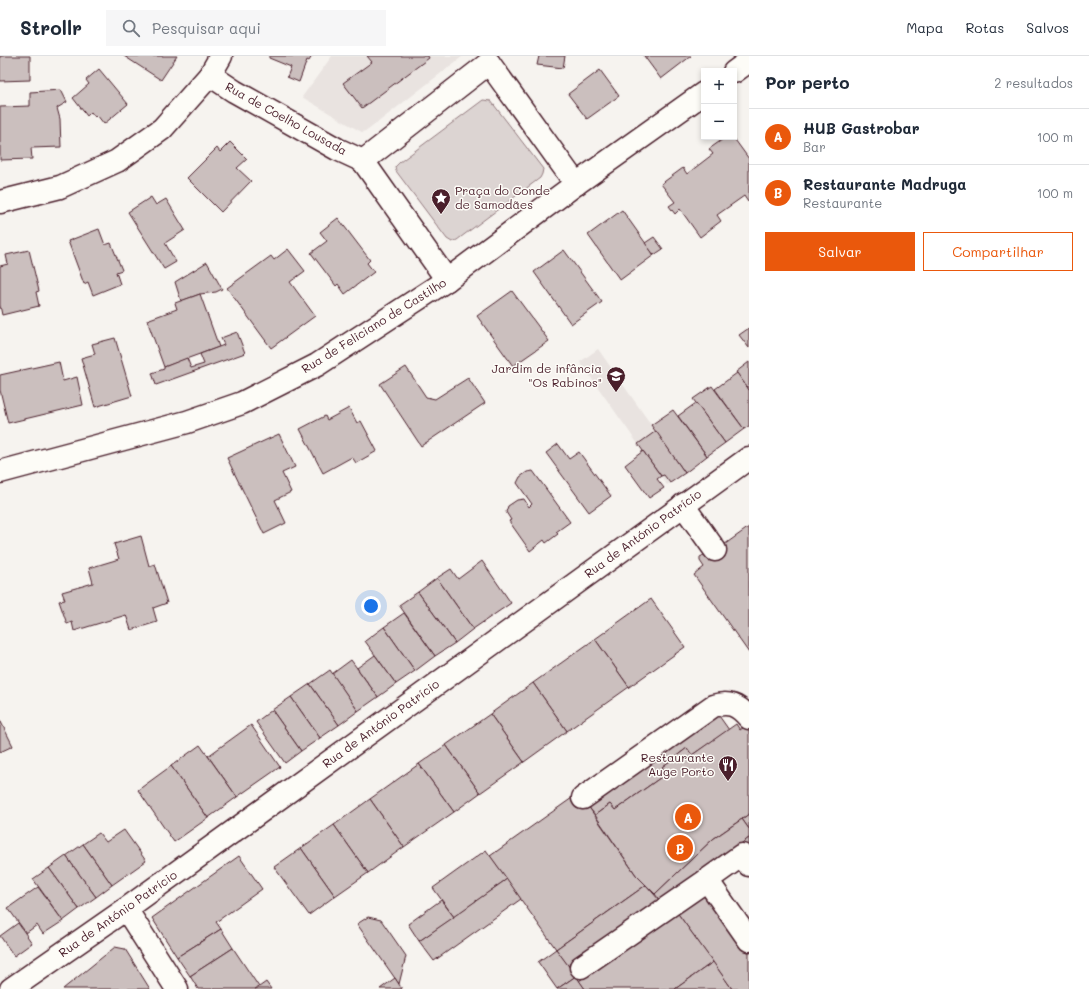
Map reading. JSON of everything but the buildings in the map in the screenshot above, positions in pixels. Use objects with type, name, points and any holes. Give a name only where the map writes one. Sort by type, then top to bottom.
[{"type":"street","points":[[0,202],[60,187],[117,160],[162,129],[210,75],[222,56]]},
{"type":"street","points":[[447,280],[363,161],[490,59],[576,184]]},
{"type":"street","points":[[737,70],[749,61]]},
{"type":"street","name":"Rua de Coelho Lousada","points":[[210,75],[234,91],[330,146],[363,161]]},
{"type":"street","name":"Rua de Feliciano de Castilho","points":[[0,472],[187,422],[242,403],[317,365],[447,280],[576,184],[701,95]]},
{"type":"street","name":"Rua de António Patrício","points":[[11,989],[126,909],[683,505],[747,464]]},
{"type":"street","points":[[683,505],[715,550]]},
{"type":"street","points":[[583,798],[713,706],[723,703],[734,706],[749,718]]},
{"type":"street","points":[[581,967],[742,855],[749,865]]},
{"type":"street","points":[[707,880],[749,940]]},
{"type":"street","points":[[126,909],[177,989]]},
{"type":"shaded area","points":[[332,56],[463,56],[368,130],[362,132],[302,97]]},
{"type":"shaded area","points":[[483,100],[491,101],[543,169],[542,174],[540,178],[457,240],[452,242],[447,239],[396,171],[395,167]]},
{"type":"shaded area","name":"Jardim de infância \"Os Rabinos\"","points":[[598,349],[685,473],[667,485],[580,362]]},
{"type":"place","name":"Praça do Conde de Samodães","points":[[441,215]]},
{"type":"place","name":"Jardim de infância \"Os Rabinos\"","points":[[616,393]]},
{"type":"place","name":"Restaurante Auge Porto","points":[[728,782]]},
{"type":"place","name":"HUB Gastrobar","points":[[688,817]]},
{"type":"place","name":"Restaurante Madruga","points":[[680,848]]}]
